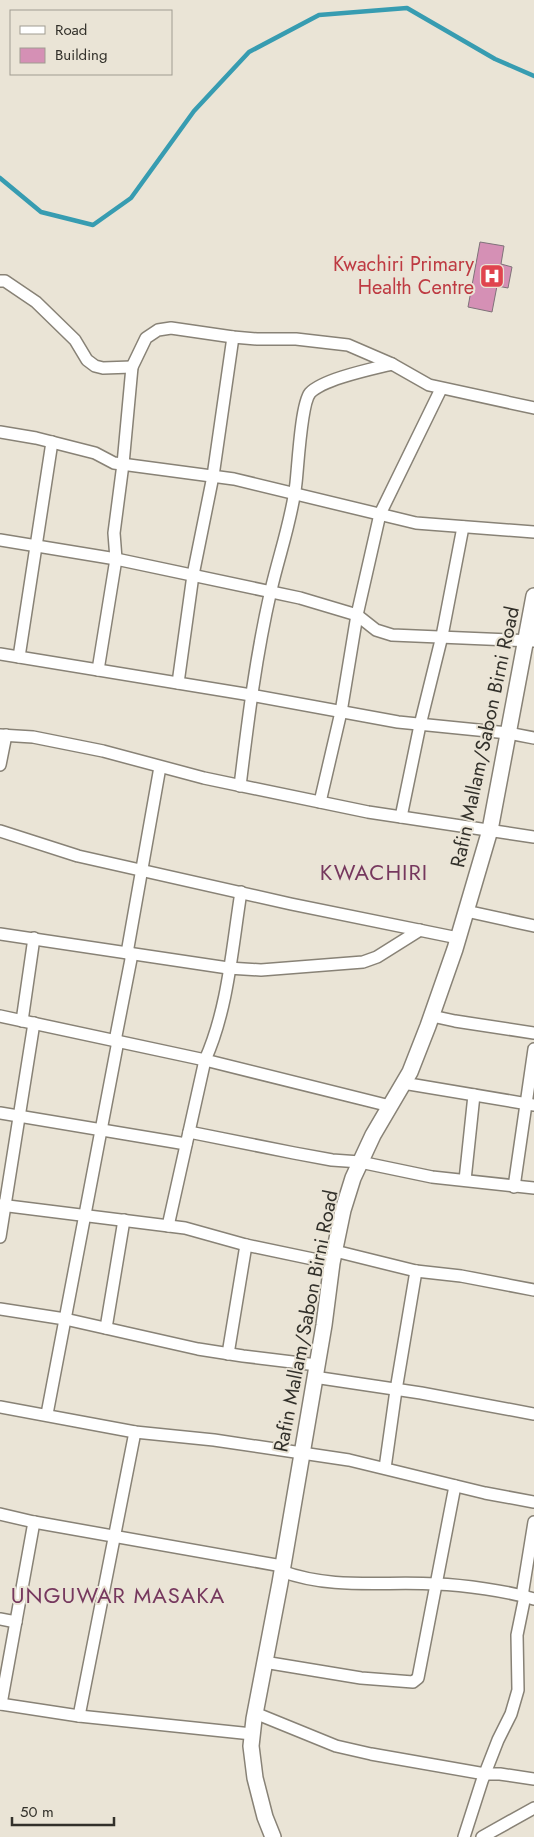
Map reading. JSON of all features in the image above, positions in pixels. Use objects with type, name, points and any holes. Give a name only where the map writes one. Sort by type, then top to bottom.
[{"type":"street","points":[[0,281],[4,281],[36,302],[76,340],[86,360],[103,368],[132,366]]},
{"type":"street","points":[[98,670],[116,559],[114,533],[123,464],[132,366],[146,338],[158,330],[171,328],[233,337],[296,339],[348,345],[392,364],[418,380],[441,389],[534,408]]},
{"type":"street","points":[[178,683],[193,575],[213,476],[233,337]]},
{"type":"street","points":[[240,786],[251,695],[270,592],[295,493],[308,395],[315,388],[333,380],[392,364]]},
{"type":"street","points":[[320,802],[341,712],[357,615],[380,514],[441,389]]},
{"type":"street","points":[[0,432],[95,453],[114,463],[234,479],[416,523],[534,532]]},
{"type":"street","points":[[19,657],[52,442]]},
{"type":"street","points":[[401,817],[420,725],[442,636],[463,527]]},
{"type":"street","points":[[0,540],[116,559],[300,598],[357,615],[376,630],[392,635],[530,641]]},
{"type":"street","name":"Rafin Mallam/Sabon Birni Road","points":[[273,1837],[265,1816],[255,1778],[251,1746],[252,1734],[343,1210],[360,1162],[373,1135],[410,1072],[432,1016],[458,938],[490,830],[508,733],[530,641],[534,596]]},
{"type":"street","points":[[0,654],[420,725],[508,733],[534,738]]},
{"type":"street","points":[[0,765],[3,735],[32,737],[94,749],[204,778],[320,802],[401,817],[534,837]]},
{"type":"street","points":[[47,1414],[102,1129],[160,767]]},
{"type":"street","points":[[0,832],[78,856],[291,904],[458,938]]},
{"type":"street","points":[[168,1226],[205,1060],[221,1014],[241,892]]},
{"type":"street","points":[[466,912],[534,926]]},
{"type":"street","points":[[0,934],[228,968],[261,970],[363,962],[377,957],[420,930]]},
{"type":"street","points":[[22,1021],[34,938]]},
{"type":"street","points":[[0,1016],[205,1060],[390,1106]]},
{"type":"street","points":[[432,1016],[534,1033]]},
{"type":"street","points":[[0,1237],[2,1205],[34,1023]]},
{"type":"street","points":[[514,1187],[530,1104],[534,1049]]},
{"type":"street","points":[[403,1083],[530,1104]]},
{"type":"street","points":[[465,1180],[474,1095]]},
{"type":"street","points":[[0,1113],[186,1144]]},
{"type":"street","points":[[189,1132],[322,1159],[360,1162],[432,1177],[534,1188]]},
{"type":"street","points":[[2,1205],[185,1228],[246,1245],[461,1276],[534,1290]]},
{"type":"street","points":[[106,1328],[124,1220]]},
{"type":"street","points":[[228,1354],[246,1245]]},
{"type":"street","points":[[385,1468],[416,1271]]},
{"type":"street","points":[[0,1309],[66,1319],[179,1346],[316,1371],[396,1390],[534,1414]]},
{"type":"street","points":[[0,1407],[47,1414],[135,1432],[214,1440],[349,1460],[485,1493],[534,1502]]},
{"type":"street","points":[[79,1716],[135,1432]]},
{"type":"street","points":[[264,1662],[361,1678],[413,1682],[420,1676],[455,1486]]},
{"type":"street","points":[[0,1514],[282,1568],[300,1578],[335,1584],[436,1584],[527,1597]]},
{"type":"street","points":[[34,1522],[1,1704],[79,1716],[252,1734]]},
{"type":"street","points":[[464,1837],[484,1774],[511,1714],[518,1690],[517,1635],[527,1597],[534,1522]]},
{"type":"street","points":[[0,1619],[16,1622]]},
{"type":"street","points":[[255,1713],[336,1746],[484,1774],[500,1774],[534,1779]]},
{"type":"street","points":[[482,1837],[534,1808]]},
{"type":"building","name":"Kwachiri Primary Health Centre","points":[[480,242],[504,246],[501,264],[512,267],[508,288],[497,286],[492,312],[468,307]]},
{"type":"waterway","points":[[0,178],[41,212],[93,225],[131,198],[194,111],[249,52],[319,15],[407,8],[495,59],[534,76]]},
{"type":"place","name":"Kwachiri Primary Health Centre","points":[[492,276]]},
{"type":"district","name":"KWACHIRI","points":[[374,872]]},
{"type":"district","name":"UNGUWAR MASAKA","points":[[118,1595]]}]
